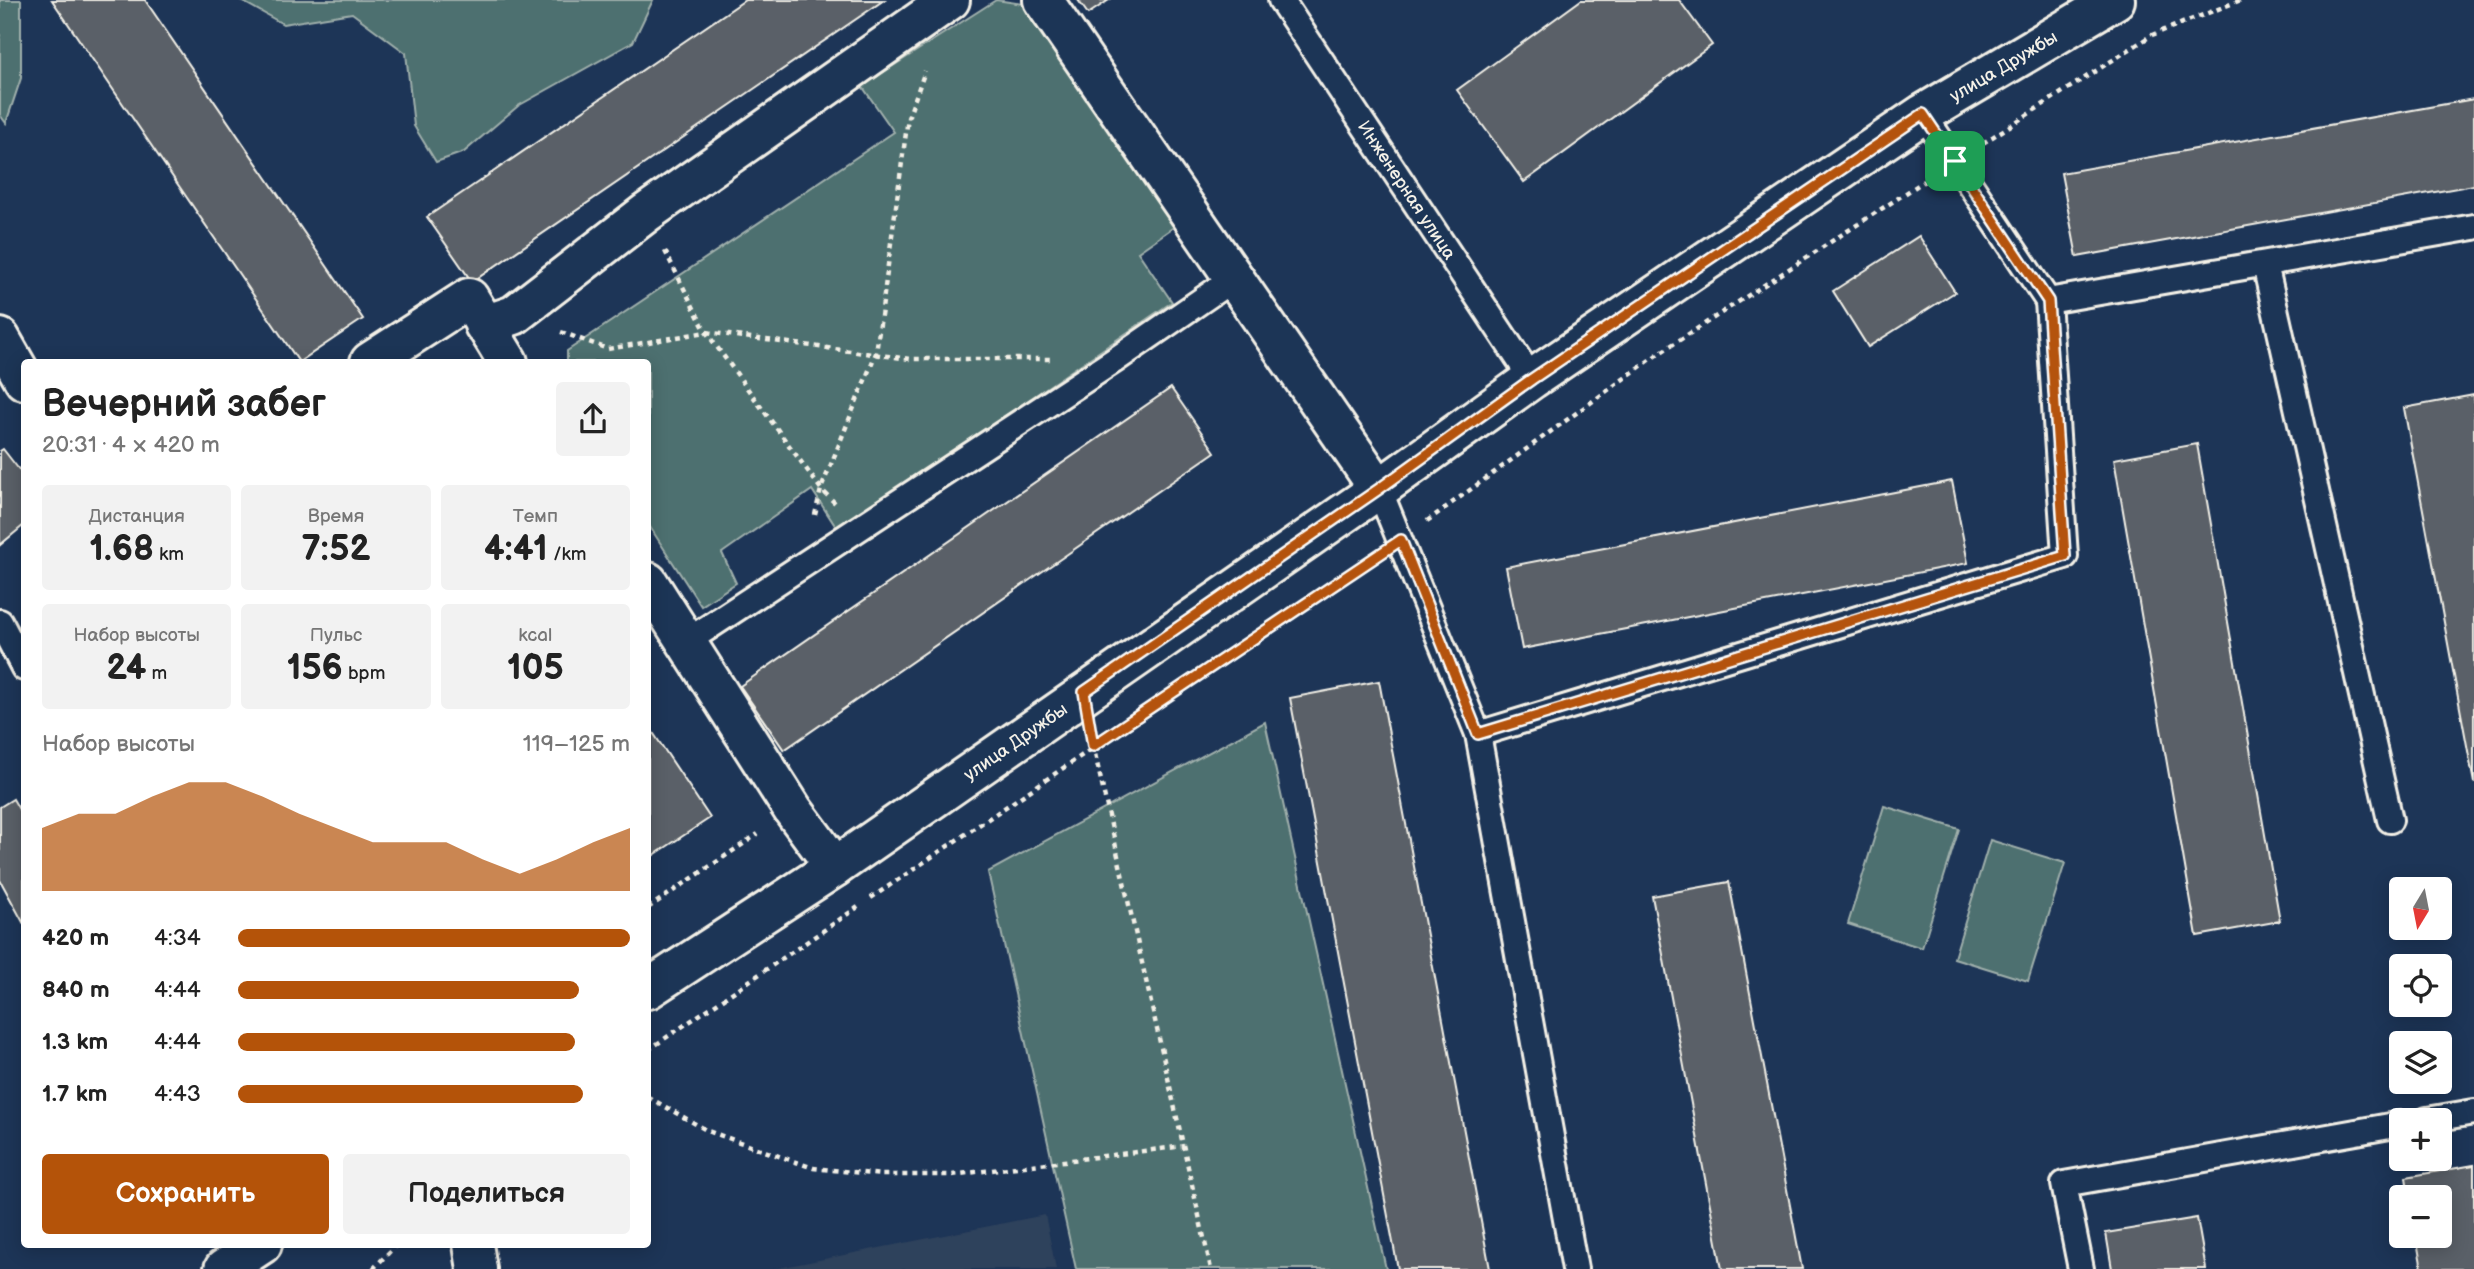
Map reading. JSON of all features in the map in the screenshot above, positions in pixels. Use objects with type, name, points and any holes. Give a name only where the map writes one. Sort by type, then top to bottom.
[{"type":"street","points":[[499,320],[646,213],[950,0]]},
{"type":"street","points":[[1043,0],[1379,489]]},
{"type":"street","name":"улица Дружбы","points":[[651,987],[835,867],[1379,489],[1532,379],[1923,114],[2115,0]]},
{"type":"street","points":[[375,359],[469,298],[499,320],[507,359]]},
{"type":"street","points":[[0,338],[21,375]]},
{"type":"street","points":[[651,587],[793,810],[835,867]]},
{"type":"street","points":[[224,1269],[256,1248]]},
{"type":"street","points":[[474,1248],[477,1269]]},
{"type":"lane","name":"Инженерная улица","points":[[1281,0],[1532,379]]},
{"type":"lane","points":[[1478,734],[2065,556],[2048,301],[1923,114]]},
{"type":"lane","points":[[2048,301],[2474,227]]},
{"type":"lane","points":[[2265,264],[2390,820]]},
{"type":"lane","points":[[686,642],[1115,360],[1234,278]]},
{"type":"lane","points":[[1379,489],[1478,734],[1576,1269]]},
{"type":"lane","points":[[0,622],[21,662]]},
{"type":"lane","points":[[2452,1116],[2474,1112]]},
{"type":"lane","points":[[2081,1269],[2064,1184],[2389,1127]]},
{"type":"path","points":[[651,1048],[1093,746],[1401,540],[1658,355],[2152,35],[2241,0]]},
{"type":"path","points":[[803,563],[821,489],[876,353],[908,118],[927,66]]},
{"type":"path","points":[[646,213],[706,332],[821,489],[858,527]]},
{"type":"path","points":[[499,320],[608,349],[706,332],[910,359],[1115,360]]},
{"type":"path","points":[[1084,692],[1093,746],[1211,1269]]},
{"type":"path","points":[[651,906],[793,810]]},
{"type":"path","points":[[651,1099],[708,1131],[813,1168],[882,1175],[952,1175],[1184,1146]]},
{"type":"path","points":[[373,1269],[393,1248]]},
{"type":"shaded area","points":[[1045,1215],[1056,1269],[774,1269]]},
{"type":"green space","points":[[0,0],[21,0],[21,78],[6,123],[0,115]]},
{"type":"green space","points":[[240,0],[653,0],[633,42],[518,106],[464,152],[436,162],[414,126],[406,53],[352,13],[283,24]]},
{"type":"green space","points":[[996,0],[1029,5],[1178,224],[1138,252],[1172,302],[838,530],[812,490],[722,553],[736,583],[701,606],[651,529],[651,359],[567,359],[567,351],[894,132],[862,86]]},
{"type":"green space","points":[[1265,722],[1386,1269],[1076,1269],[988,872]]},
{"type":"green space","points":[[1884,806],[1959,829],[1922,948],[1848,924]]},
{"type":"green space","points":[[1990,840],[2065,863],[2028,981],[1954,958]]},
{"type":"building","points":[[52,0],[145,0],[363,319],[303,359],[297,359]]},
{"type":"building","points":[[745,0],[884,0],[472,282],[427,217]]},
{"type":"building","points":[[1078,0],[1109,0],[1088,14]]},
{"type":"building","points":[[1581,0],[1679,0],[1712,45],[1524,182],[1457,90]]},
{"type":"building","points":[[2474,99],[2474,185],[2077,257],[2061,173]]},
{"type":"building","points":[[1919,236],[1955,292],[1868,347],[1833,291]]},
{"type":"building","points":[[1171,388],[1215,452],[784,750],[740,686]]},
{"type":"building","points":[[2474,395],[2474,783],[2404,408]]},
{"type":"building","points":[[2197,444],[2280,921],[2197,936],[2114,459]]},
{"type":"building","points":[[3,449],[21,472],[21,528],[0,545],[0,451]]},
{"type":"building","points":[[1952,481],[1968,563],[1522,649],[1506,567]]},
{"type":"building","points":[[1379,681],[1490,1269],[1398,1269],[1290,698]]},
{"type":"building","points":[[651,730],[710,818],[651,857]]},
{"type":"building","points":[[13,799],[21,813],[21,918],[0,880],[0,807]]},
{"type":"building","points":[[1729,882],[1802,1269],[1722,1269],[1652,896]]},
{"type":"building","points":[[2474,1165],[2474,1269],[2422,1269],[2418,1248],[2452,1248],[2452,1185],[2407,1185],[2406,1177]]},
{"type":"building","points":[[2197,1218],[2206,1269],[2112,1269],[2106,1233]]},
{"type":"route","points":[[1923,114],[1955,161],[2048,301],[2065,556],[1478,734],[1401,540],[1093,746],[1084,692],[1379,489],[1532,379],[1923,114]]}]
